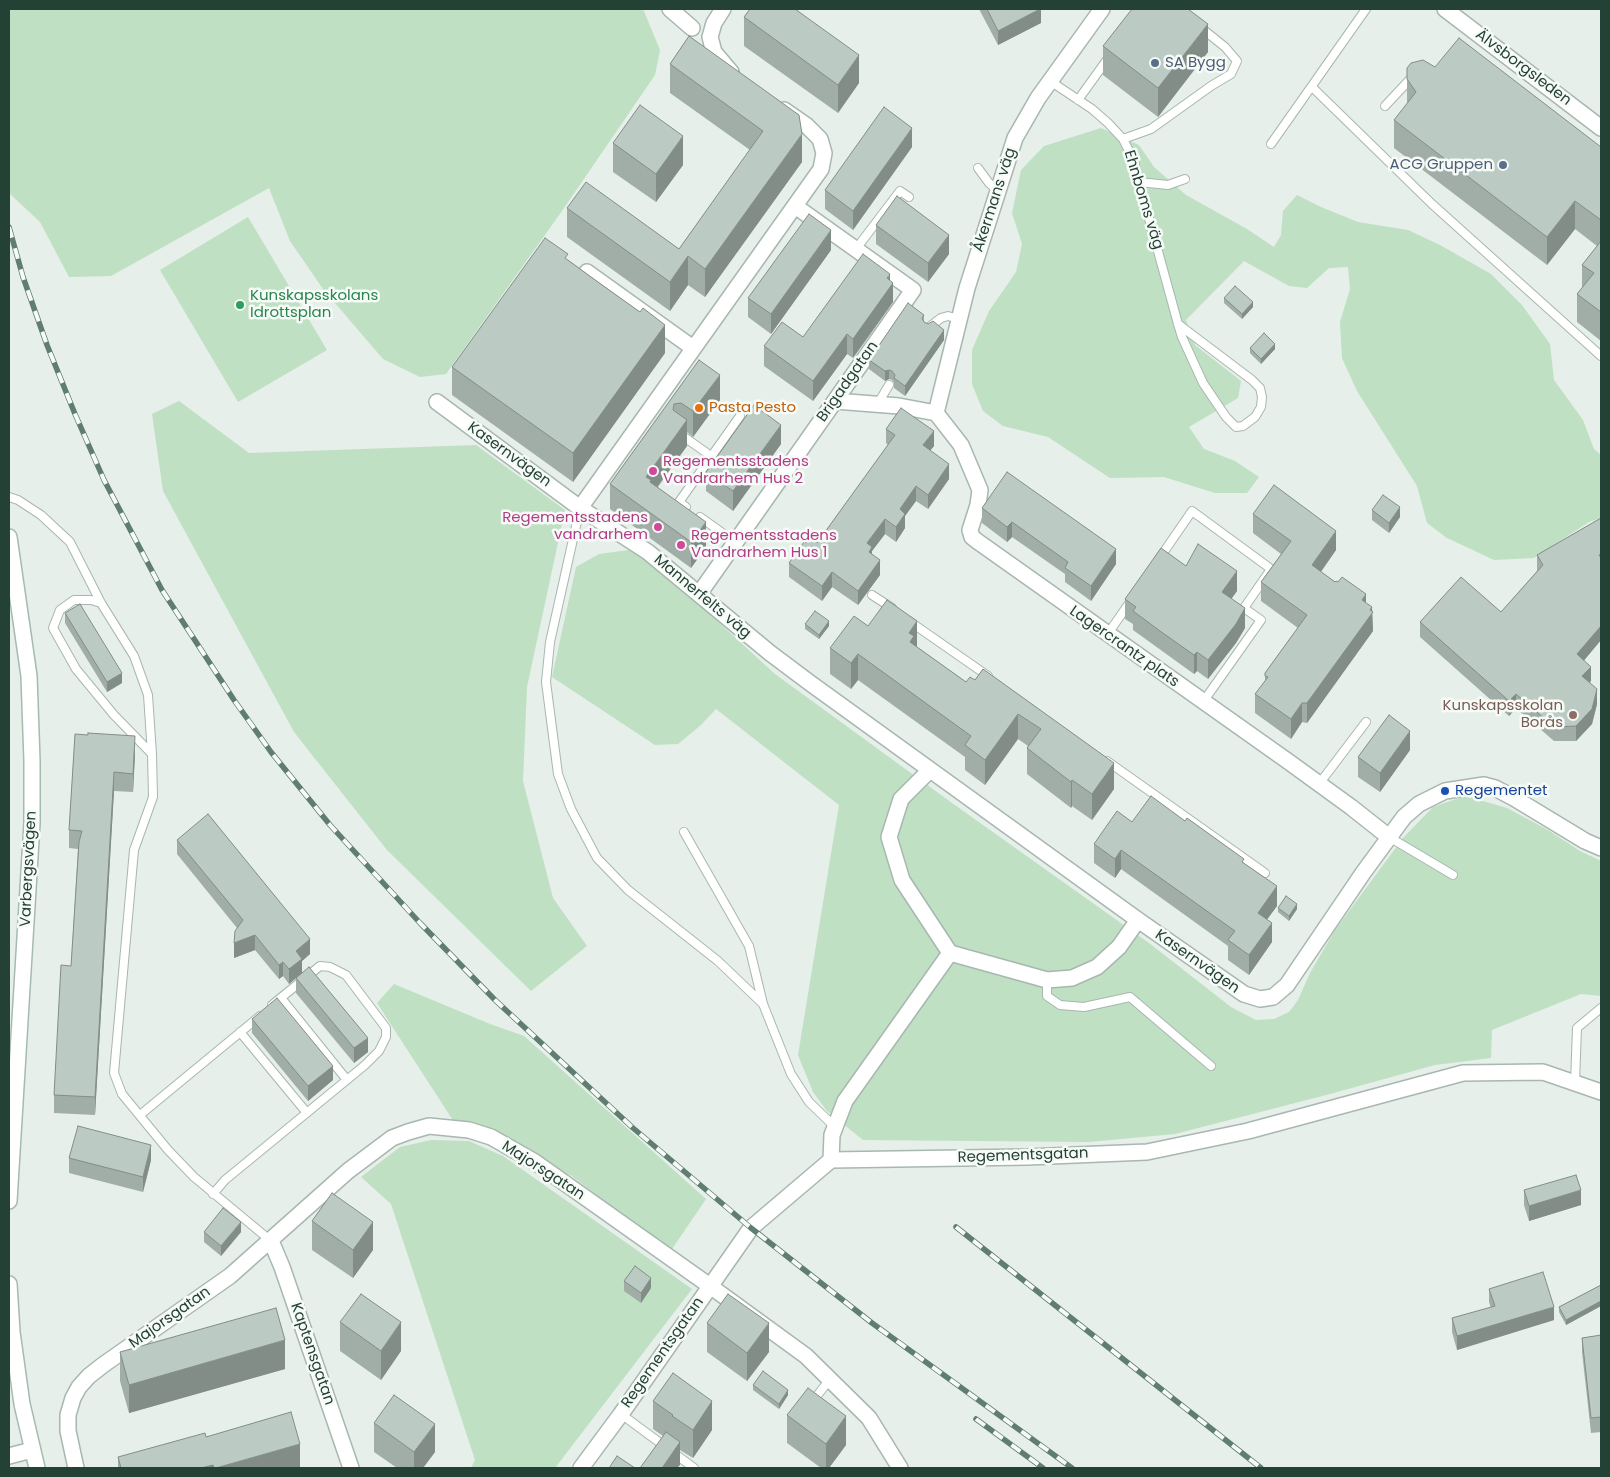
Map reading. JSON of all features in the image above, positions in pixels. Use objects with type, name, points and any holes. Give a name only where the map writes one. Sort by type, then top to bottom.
[{"type":"street","points":[[670,9],[692,28]]},
{"type":"street","points":[[723,9],[714,23],[710,37],[714,52],[724,66],[745,84]]},
{"type":"street","name":"Åkermans väg","points":[[936,413],[959,319],[997,190],[1015,138],[1050,81],[1102,9]]},
{"type":"street","name":"Älvsborgsleden","points":[[1445,9],[1601,128]]},
{"type":"street","points":[[580,508],[821,170],[824,153],[820,139],[776,105]]},
{"type":"street","name":"Brigadgatan","points":[[699,594],[913,290],[795,206]]},
{"type":"street","points":[[588,272],[693,348]]},
{"type":"street","points":[[835,401],[899,406],[936,413]]},
{"type":"street","name":"Kasernvägen","points":[[437,402],[580,508]]},
{"type":"street","name":"Lagercrantz plats","points":[[936,413],[961,445],[980,490],[978,505],[971,524],[972,537],[1019,573],[1319,784],[1389,837]]},
{"type":"street","name":"Mannerfelts väg","points":[[580,508],[648,552],[770,653],[1138,920]]},
{"type":"street","name":"Varbergsvägen","points":[[9,537],[29,676],[32,760],[30,861],[9,1201]]},
{"type":"street","points":[[930,770],[901,800],[889,837],[902,880],[950,953],[1047,980],[1072,978],[1098,967],[1119,946],[1138,920]]},
{"type":"street","name":"Kasernvägen","points":[[1138,920],[1244,994],[1260,1000],[1273,997],[1287,985],[1404,817],[1419,804],[1445,791],[1484,785],[1495,788],[1585,841],[1601,848]]},
{"type":"street","points":[[831,1160],[832,1135],[845,1101],[950,953]]},
{"type":"street","name":"Regementsgatan","points":[[581,1468],[751,1228],[831,1160],[1027,1157],[1147,1152],[1248,1131],[1463,1073],[1543,1072],[1601,1092]]},
{"type":"street","name":"Majorsgatan","points":[[76,1468],[68,1431],[68,1415],[73,1398],[79,1387],[103,1365],[230,1276],[348,1171],[392,1138],[429,1126],[469,1130],[491,1137],[535,1162],[806,1356],[869,1418],[895,1466]]},
{"type":"street","name":"Kaptensgatan","points":[[271,1241],[282,1266],[351,1468]]},
{"type":"street","points":[[9,1284],[12,1332],[22,1404],[37,1468]]},
{"type":"street","points":[[9,1456],[32,1450]]},
{"type":"lane","points":[[1271,144],[1366,9]]},
{"type":"lane","points":[[1123,139],[1151,129],[1230,74],[1234,68],[1237,61],[1225,47],[1190,20]]},
{"type":"lane","points":[[1078,100],[1116,46]]},
{"type":"lane","points":[[1386,106],[1417,72]]},
{"type":"lane","name":"Ehnboms väg","points":[[1050,81],[1108,123],[1123,139],[1134,161],[1178,324],[1182,337],[1202,383],[1226,417],[1236,427],[1243,426],[1256,417],[1262,407],[1260,388],[1178,324]]},
{"type":"lane","points":[[1312,86],[1432,204],[1601,356]]},
{"type":"lane","points":[[978,168],[997,190]]},
{"type":"lane","points":[[1140,182],[1168,185],[1185,179]]},
{"type":"lane","points":[[856,249],[900,191],[909,198]]},
{"type":"lane","points":[[928,328],[941,318],[948,316],[959,319]]},
{"type":"lane","points":[[877,405],[890,384]]},
{"type":"lane","points":[[735,542],[679,502],[740,416]]},
{"type":"lane","points":[[678,433],[711,456]]},
{"type":"lane","points":[[9,497],[18,500],[42,515],[70,542],[101,603],[134,656],[148,694],[153,797],[134,850],[114,1072],[122,1094],[181,1164],[197,1181],[271,1241]]},
{"type":"lane","points":[[580,508],[550,642],[546,682],[558,774],[570,810],[597,858],[628,890],[718,961],[763,1004]]},
{"type":"lane","points":[[1155,565],[1192,511],[1271,569],[1244,608],[1261,620],[1203,702]]},
{"type":"lane","points":[[872,595],[997,683]]},
{"type":"lane","points":[[1107,635],[1134,596]]},
{"type":"lane","points":[[101,603],[91,600],[74,600],[60,610],[54,628],[76,669],[114,715],[152,754]]},
{"type":"lane","points":[[1319,784],[1366,722]]},
{"type":"lane","points":[[1104,759],[1265,872]]},
{"type":"lane","points":[[684,832],[749,946],[763,1004],[791,1074],[809,1102],[835,1127]]},
{"type":"lane","points":[[1389,837],[1453,875]]},
{"type":"lane","points":[[140,1115],[320,966],[330,967],[346,976],[386,1028],[386,1038],[379,1051],[365,1065],[225,1180],[213,1194]]},
{"type":"lane","points":[[1047,980],[1048,996],[1060,1005],[1084,1007],[1130,997],[1211,1066]]},
{"type":"lane","points":[[281,998],[347,1080]]},
{"type":"lane","points":[[1574,1083],[1577,1028],[1601,1008]]},
{"type":"lane","points":[[240,1032],[307,1113]]},
{"type":"lane","points":[[808,1407],[830,1379]]},
{"type":"lane","points":[[621,1414],[694,1468]]},
{"type":"green space","points":[[9,9],[643,9],[660,50],[655,75],[562,211],[446,374],[420,377],[383,359],[323,289],[290,241],[269,188],[111,276],[69,277],[40,222],[9,193]]},
{"type":"green space","points":[[1101,128],[1139,145],[1154,167],[1186,195],[1247,229],[1274,247],[1281,235],[1283,211],[1297,195],[1358,222],[1408,230],[1440,245],[1491,274],[1522,305],[1550,344],[1554,380],[1583,420],[1594,449],[1601,455],[1601,518],[1589,522],[1534,558],[1494,560],[1447,538],[1427,523],[1417,486],[1357,391],[1342,358],[1340,322],[1350,289],[1348,267],[1329,268],[1307,288],[1289,286],[1244,261],[1186,320],[1195,345],[1241,381],[1238,398],[1189,427],[1204,449],[1235,461],[1259,477],[1247,493],[1215,493],[1164,477],[1110,478],[1048,437],[1003,426],[983,411],[972,384],[972,350],[989,311],[1016,272],[1022,244],[1012,213],[1021,170],[1044,146]]},
{"type":"green space","name":"Kunskapsskolans Idrottsplan","points":[[248,217],[327,350],[238,402],[160,270]]},
{"type":"green space","points":[[179,401],[249,453],[476,445],[565,510],[527,687],[523,781],[553,898],[587,946],[531,991],[387,850],[294,732],[163,491],[152,414]]},
{"type":"green space","points":[[629,550],[668,576],[775,674],[1149,943],[1231,1007],[1256,1020],[1274,1019],[1289,1012],[1298,1000],[1310,973],[1335,930],[1403,838],[1433,807],[1465,796],[1507,808],[1548,830],[1580,851],[1601,861],[1601,996],[1581,994],[1492,1030],[1491,1058],[1435,1065],[1175,1134],[1089,1142],[863,1140],[827,1111],[813,1092],[798,1055],[839,805],[716,709],[701,725],[678,744],[655,745],[552,677],[576,567],[599,554]]},
{"type":"green space","points":[[394,984],[524,1036],[706,1199],[670,1252],[572,1176],[456,1125],[377,1003]]},
{"type":"green space","points":[[431,1140],[469,1141],[503,1156],[692,1289],[555,1468],[471,1468],[475,1460],[391,1204],[361,1177],[400,1147]]},
{"type":"building","points":[[750,9],[795,9],[859,55],[838,85],[744,17]]},
{"type":"building","points":[[987,9],[1040,9],[998,31]]},
{"type":"building","points":[[1132,9],[1188,9],[1208,24],[1158,88],[1103,46]]},
{"type":"building","points":[[689,36],[799,115],[802,134],[705,269],[688,256],[670,282],[567,208],[586,182],[679,249],[763,131],[670,64]]},
{"type":"building","name":"ACG Gruppen","points":[[1459,38],[1601,147],[1601,220],[1575,201],[1547,237],[1394,120],[1416,92],[1407,79],[1407,68],[1411,63],[1423,60],[1435,67]]},
{"type":"building","points":[[640,105],[683,136],[656,174],[613,143]]},
{"type":"building","points":[[884,107],[912,128],[853,211],[825,190]]},
{"type":"building","points":[[897,196],[949,235],[928,263],[876,225]]},
{"type":"building","points":[[809,214],[831,230],[771,314],[748,298]]},
{"type":"building","points":[[545,238],[568,254],[565,258],[602,285],[640,312],[643,308],[665,325],[573,453],[452,367]]},
{"type":"building","points":[[1601,241],[1601,312],[1577,294],[1594,273],[1582,265]]},
{"type":"building","points":[[863,254],[890,274],[887,278],[893,283],[853,339],[847,334],[813,381],[764,346],[782,322],[803,337]]},
{"type":"building","points":[[1235,286],[1253,302],[1242,314],[1224,298]]},
{"type":"building","points":[[908,303],[924,315],[922,318],[924,322],[928,324],[933,321],[944,330],[905,386],[894,378],[895,375],[892,371],[885,371],[869,360]]},
{"type":"building","points":[[1264,333],[1275,344],[1261,359],[1250,348]]},
{"type":"building","points":[[699,360],[720,375],[693,411],[681,403],[674,404],[673,410],[687,420],[646,477],[651,480],[650,482],[706,522],[691,542],[610,484]]},
{"type":"building","points":[[754,405],[781,425],[733,491],[706,472]]},
{"type":"building","points":[[901,408],[934,431],[923,445],[949,464],[928,495],[916,486],[900,509],[905,514],[896,527],[885,519],[867,543],[872,547],[869,552],[880,560],[858,591],[832,572],[822,586],[789,563],[804,542],[806,543],[810,538],[817,543],[895,435],[886,429]]},
{"type":"building","points":[[1007,472],[1116,549],[1091,586],[1065,568],[1068,562],[1012,522],[1007,527],[982,508]]},
{"type":"building","points":[[1274,485],[1336,531],[1312,565],[1335,582],[1338,582],[1342,577],[1366,594],[1362,600],[1372,607],[1370,610],[1373,612],[1307,703],[1302,703],[1291,719],[1255,694],[1268,677],[1265,676],[1265,673],[1307,615],[1261,582],[1291,541],[1253,514]]},
{"type":"building","points":[[1383,495],[1400,507],[1389,523],[1372,510]]},
{"type":"building","points":[[1601,518],[1601,554],[1599,555],[1601,558],[1601,626],[1577,654],[1591,667],[1582,676],[1597,689],[1592,709],[1576,726],[1554,727],[1516,694],[1509,701],[1420,622],[1461,577],[1501,612],[1543,565],[1537,555]]},
{"type":"building","points":[[1198,544],[1237,571],[1222,592],[1245,608],[1236,624],[1208,660],[1197,652],[1194,655],[1160,631],[1133,611],[1136,607],[1125,599],[1161,548],[1186,566]]},
{"type":"building","points":[[887,600],[917,621],[909,633],[914,636],[910,642],[966,682],[970,677],[975,680],[983,669],[1114,763],[1092,794],[1072,780],[1071,782],[1027,748],[1041,729],[1018,714],[985,760],[965,745],[971,736],[858,654],[851,663],[830,648],[854,616],[868,626]]},
{"type":"building","points":[[80,604],[122,673],[107,682],[65,613]]},
{"type":"building","points":[[815,611],[829,621],[819,635],[805,624]]},
{"type":"building","points":[[1389,715],[1410,731],[1380,773],[1358,757]]},
{"type":"building","points":[[88,733],[135,736],[133,774],[114,772],[95,1097],[54,1095],[61,965],[71,966],[79,842],[82,831],[69,830],[75,734],[88,735]]},
{"type":"building","points":[[1151,796],[1185,821],[1187,818],[1244,859],[1242,862],[1277,886],[1258,913],[1272,923],[1249,955],[1228,940],[1235,931],[1121,850],[1115,859],[1094,844],[1117,811],[1132,822]]},
{"type":"building","points":[[208,814],[310,939],[296,951],[302,959],[289,969],[283,962],[279,965],[255,935],[234,943],[235,931],[243,920],[177,840]]},
{"type":"building","points":[[1286,896],[1297,904],[1289,916],[1278,908]]},
{"type":"building","points":[[309,967],[368,1038],[354,1048],[296,978]]},
{"type":"building","points":[[277,998],[333,1066],[308,1086],[252,1019]]},
{"type":"building","points":[[78,1126],[151,1145],[143,1177],[69,1158]]},
{"type":"building","points":[[1576,1175],[1581,1190],[1529,1206],[1524,1190]]},
{"type":"building","points":[[332,1193],[373,1222],[353,1250],[312,1221]]},
{"type":"building","points":[[223,1208],[241,1222],[221,1246],[204,1232]]},
{"type":"building","points":[[635,1266],[651,1278],[641,1293],[624,1281]]},
{"type":"building","points":[[1543,1272],[1554,1307],[1457,1336],[1452,1318],[1495,1306],[1489,1289]]},
{"type":"building","points":[[1601,1285],[1601,1301],[1566,1320],[1559,1307]]},
{"type":"building","points":[[361,1294],[401,1322],[381,1351],[340,1322]]},
{"type":"building","points":[[728,1294],[769,1323],[747,1353],[707,1323]]},
{"type":"building","points":[[276,1308],[285,1340],[129,1385],[120,1352]]},
{"type":"building","points":[[1601,1335],[1601,1417],[1591,1418],[1582,1338]]},
{"type":"building","points":[[763,1371],[788,1390],[779,1404],[753,1385]]},
{"type":"building","points":[[673,1373],[712,1401],[693,1430],[653,1401]]},
{"type":"building","points":[[808,1388],[846,1416],[826,1444],[787,1415]]},
{"type":"building","points":[[394,1395],[435,1424],[414,1452],[374,1423]]},
{"type":"building","points":[[291,1412],[300,1444],[216,1468],[213,1465],[201,1468],[121,1468],[118,1457],[205,1433],[206,1437]]},
{"type":"building","points":[[666,1432],[680,1442],[662,1468],[640,1468]]},
{"type":"building","points":[[617,1456],[635,1468],[609,1468]]},
{"type":"railway","points":[[9,227],[23,277],[47,345],[75,414],[104,480],[162,590],[234,700],[271,752],[330,825],[420,923],[495,1000],[633,1128],[751,1228],[872,1323],[1072,1468]]},
{"type":"railway","points":[[956,1227],[1261,1468]]},
{"type":"railway","points":[[976,1419],[1043,1468]]},
{"type":"place","name":"SA Bygg","points":[[1155,63]]},
{"type":"place","name":"ACG Gruppen","points":[[1503,165]]},
{"type":"place","name":"Kunskapsskolans Idrottsplan","points":[[240,305]]},
{"type":"place","name":"Pasta Pesto","points":[[699,408]]},
{"type":"place","name":"Regementsstadens Vandrarhem Hus 2","points":[[653,471]]},
{"type":"place","name":"Regementsstadens vandrarhem","points":[[658,527]]},
{"type":"place","name":"Regementsstadens Vandrarhem Hus 1","points":[[681,545]]},
{"type":"place","name":"Kunskapsskolan Borås","points":[[1573,715]]},
{"type":"place","name":"Regementet","points":[[1445,791]]}]
